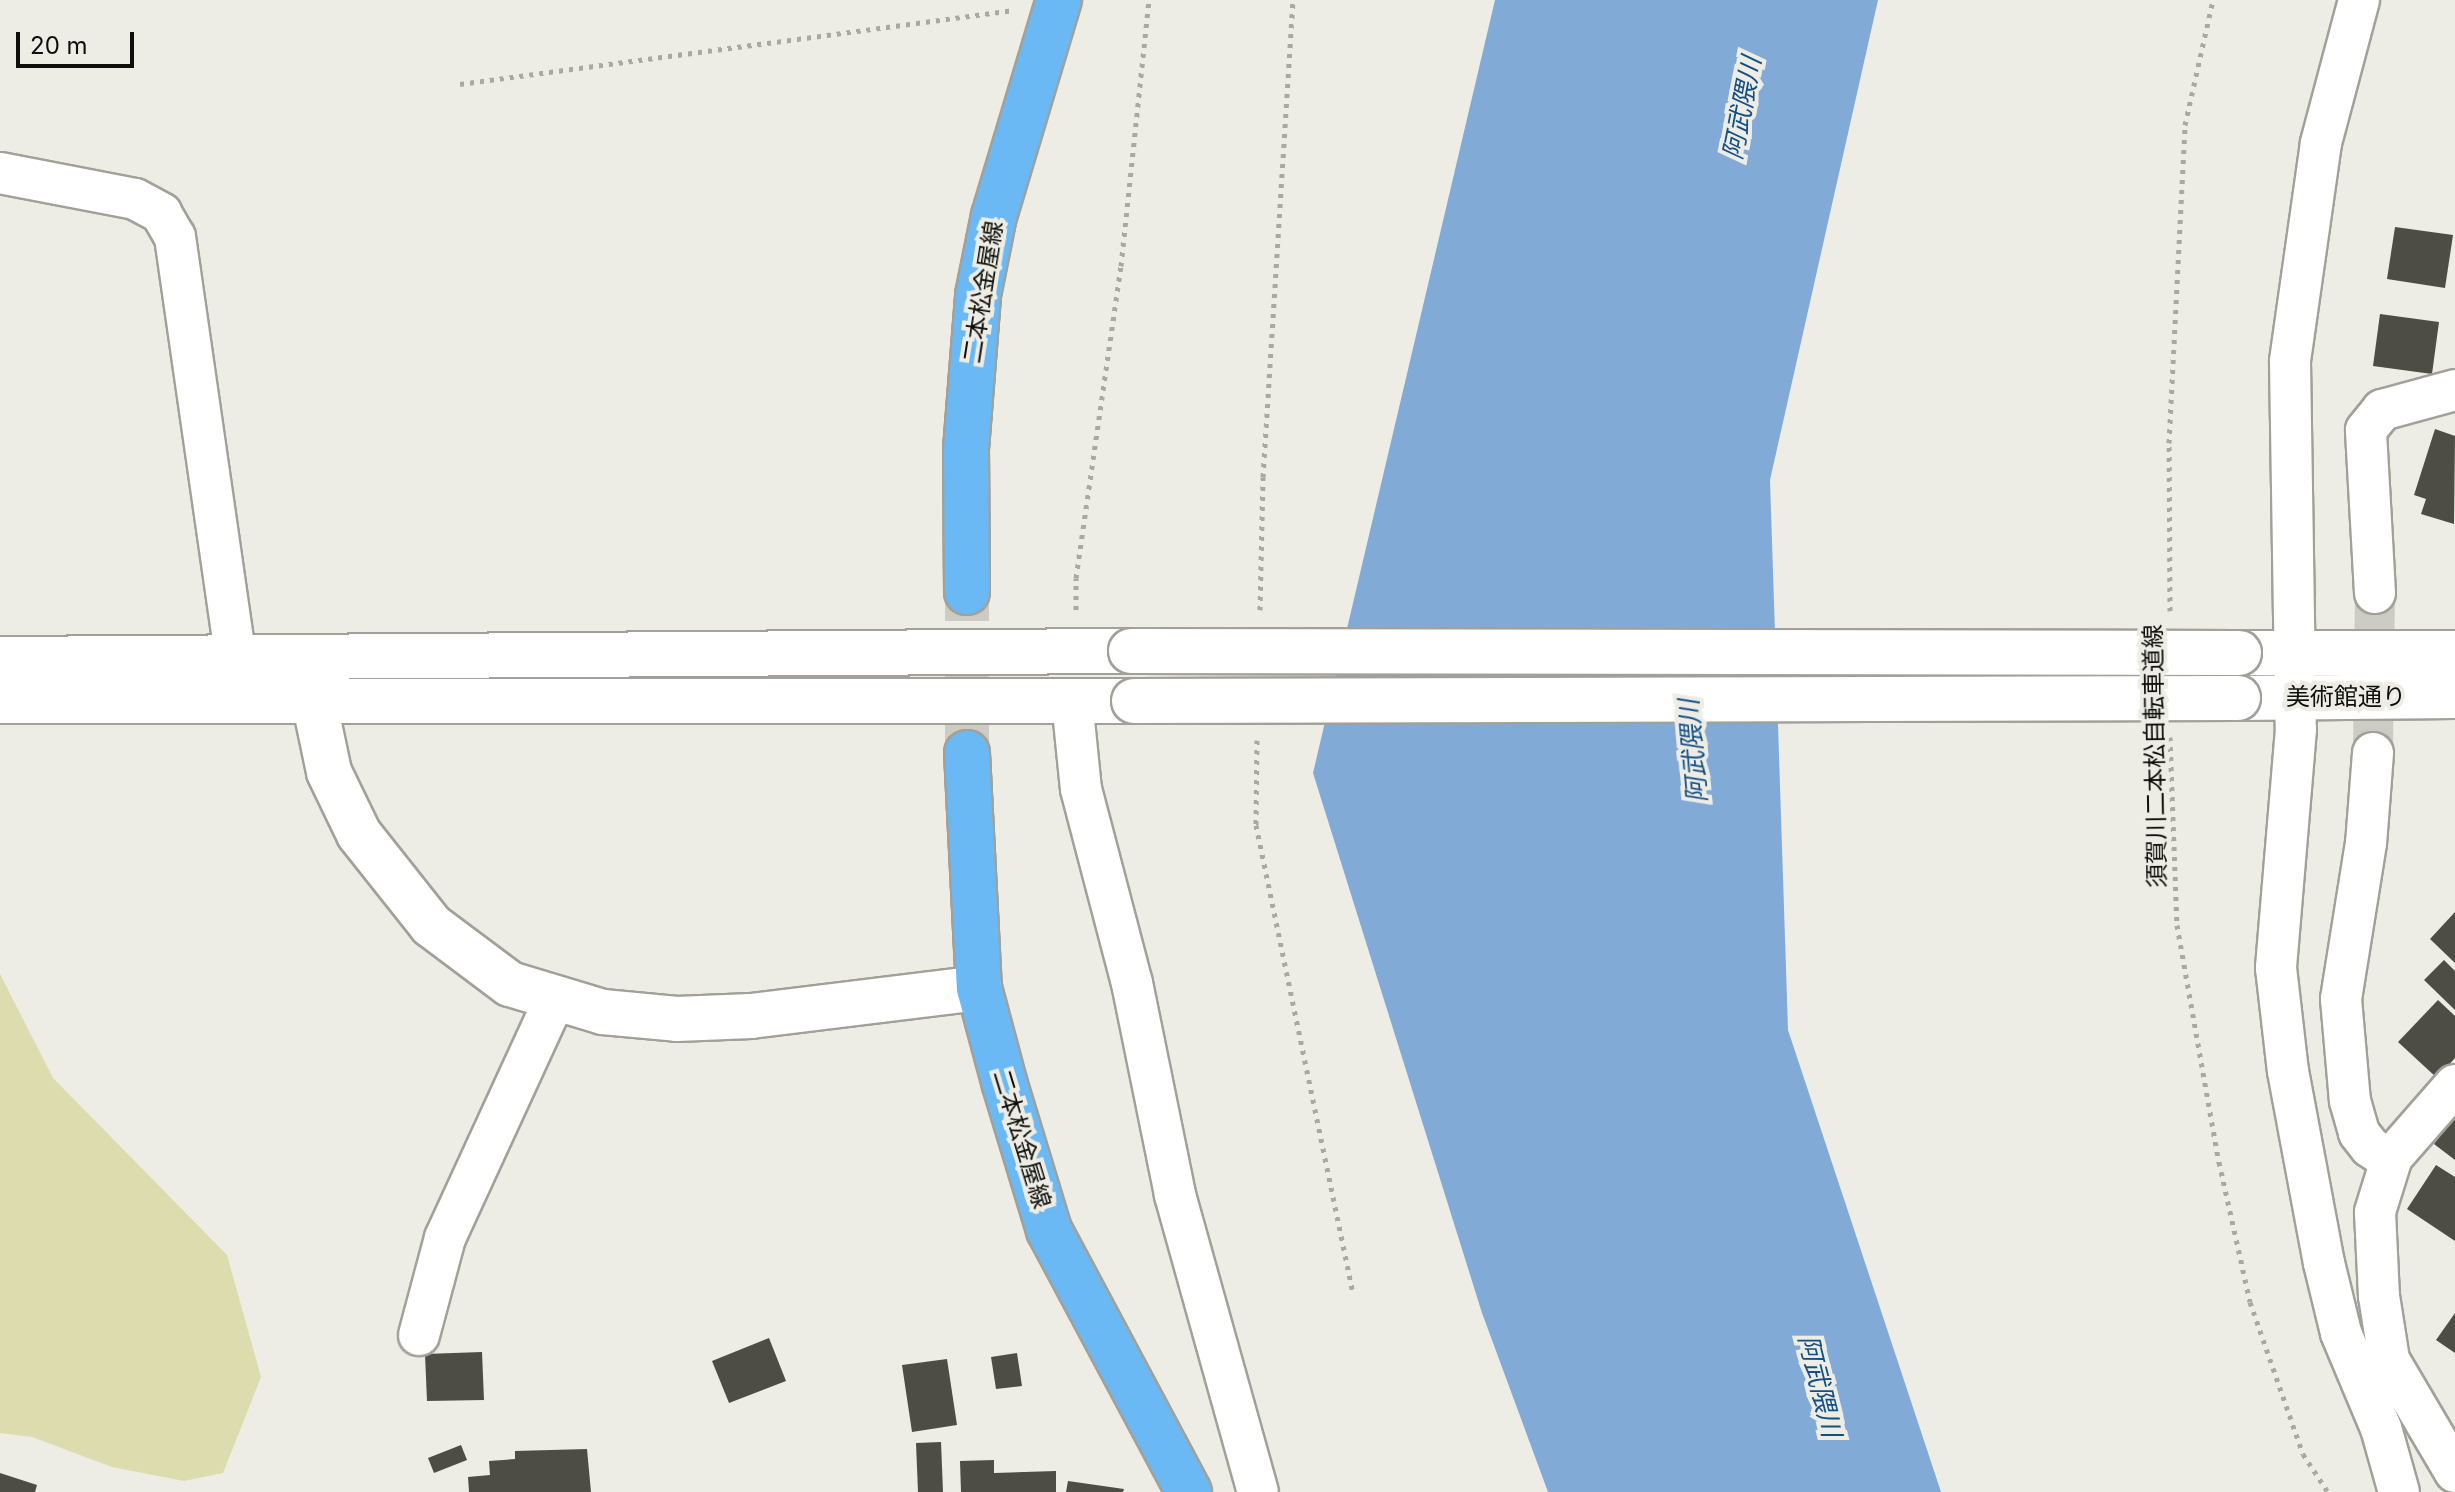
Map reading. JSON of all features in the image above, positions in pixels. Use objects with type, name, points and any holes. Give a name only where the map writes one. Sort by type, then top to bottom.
[{"type":"main road","name":"二本松金屋線","points":[[967,592],[966,449],[978,295],[994,216],[1058,2]]},
{"type":"main road","name":"二本松金屋線","points":[[967,753],[979,988],[1049,1230],[1189,1492]]},
{"type":"street","points":[[2359,0],[2321,143],[2290,362],[2295,697],[2277,982],[2291,1086],[2341,1333],[2381,1428],[2399,1492]]},
{"type":"street","points":[[0,173],[135,199],[161,213],[175,237],[236,660]]},
{"type":"street","points":[[2375,593],[2366,430],[2382,410],[2455,390]]},
{"type":"street","name":"美術館通り","points":[[309,680],[1076,649],[2455,653]]},
{"type":"street","points":[[0,659],[236,660],[309,680]]},
{"type":"street","name":"美術館通り","points":[[309,680],[1072,701],[2455,696]]},
{"type":"street","points":[[0,701],[309,680]]},
{"type":"street","points":[[309,680],[339,800],[380,864],[431,925],[510,984],[554,1001],[677,1019],[751,1016],[979,988]]},
{"type":"street","points":[[1072,701],[1081,789],[1132,983],[1175,1195],[1258,1492]]},
{"type":"street","points":[[2373,753],[2366,843],[2341,999],[2350,1101],[2359,1133],[2370,1147],[2391,1161]]},
{"type":"street","points":[[419,1335],[445,1238],[554,1001]]},
{"type":"street","points":[[2455,1085],[2391,1161],[2375,1212],[2389,1360],[2455,1472]]},
{"type":"street","points":[[2341,1333],[2385,1333]]},
{"type":"path","points":[[1076,649],[1076,578],[1121,266],[1149,0]]},
{"type":"path","name":"須賀川二本松自転車道線","points":[[2170,614],[2169,443],[2185,125],[2213,0]]},
{"type":"path","points":[[460,84],[1058,2]]},
{"type":"path","name":"須賀川二本松自転車道線","points":[[2170,723],[2177,925],[2219,1162],[2250,1302],[2303,1454],[2328,1492]]},
{"type":"green space","points":[[0,974],[53,1078],[227,1255],[261,1377],[223,1473],[184,1481],[112,1467],[32,1437],[0,1433]]},
{"type":"water","name":"阿武隈川","points":[[1495,0],[1878,0],[1770,480],[1788,1030],[1941,1492],[1548,1492],[1482,1313],[1313,773]]},
{"type":"building","points":[[2395,227],[2453,235],[2445,288],[2387,279]]},
{"type":"building","points":[[2380,314],[2439,322],[2432,374],[2373,366]]},
{"type":"building","points":[[2435,429],[2455,436],[2454,524],[2421,514],[2426,499],[2414,495]]},
{"type":"building","points":[[2455,912],[2455,963],[2430,939]]},
{"type":"building","points":[[2444,960],[2455,971],[2455,1010],[2424,980]]},
{"type":"building","points":[[2438,1000],[2455,1016],[2455,1058],[2437,1078],[2398,1042]]},
{"type":"building","points":[[2455,1116],[2455,1160],[2434,1144]]},
{"type":"building","points":[[2436,1165],[2455,1177],[2455,1241],[2407,1209]]},
{"type":"building","points":[[2455,1313],[2455,1353],[2436,1340]]},
{"type":"building","points":[[769,1338],[786,1381],[729,1403],[712,1361]]},
{"type":"building","points":[[482,1352],[484,1400],[427,1401],[425,1354]]},
{"type":"building","points":[[1017,1353],[1022,1386],[996,1389],[991,1357]]},
{"type":"building","points":[[947,1359],[957,1425],[912,1432],[902,1365]]},
{"type":"building","points":[[941,1442],[943,1492],[918,1492],[916,1443]]},
{"type":"building","points":[[461,1445],[467,1460],[434,1473],[428,1458]]},
{"type":"building","points":[[587,1449],[591,1492],[469,1492],[468,1477],[490,1475],[489,1461],[515,1459],[515,1451]]},
{"type":"building","points":[[994,1460],[994,1473],[1056,1471],[1056,1492],[961,1492],[960,1461]]},
{"type":"building","points":[[0,1473],[37,1485],[35,1492],[0,1492]]},
{"type":"building","points":[[1068,1481],[1124,1489],[1123,1492],[1066,1492]]},
{"type":"tunnel","points":[[967,592],[967,753]]},
{"type":"tunnel","points":[[2373,753],[2375,593]]}]
